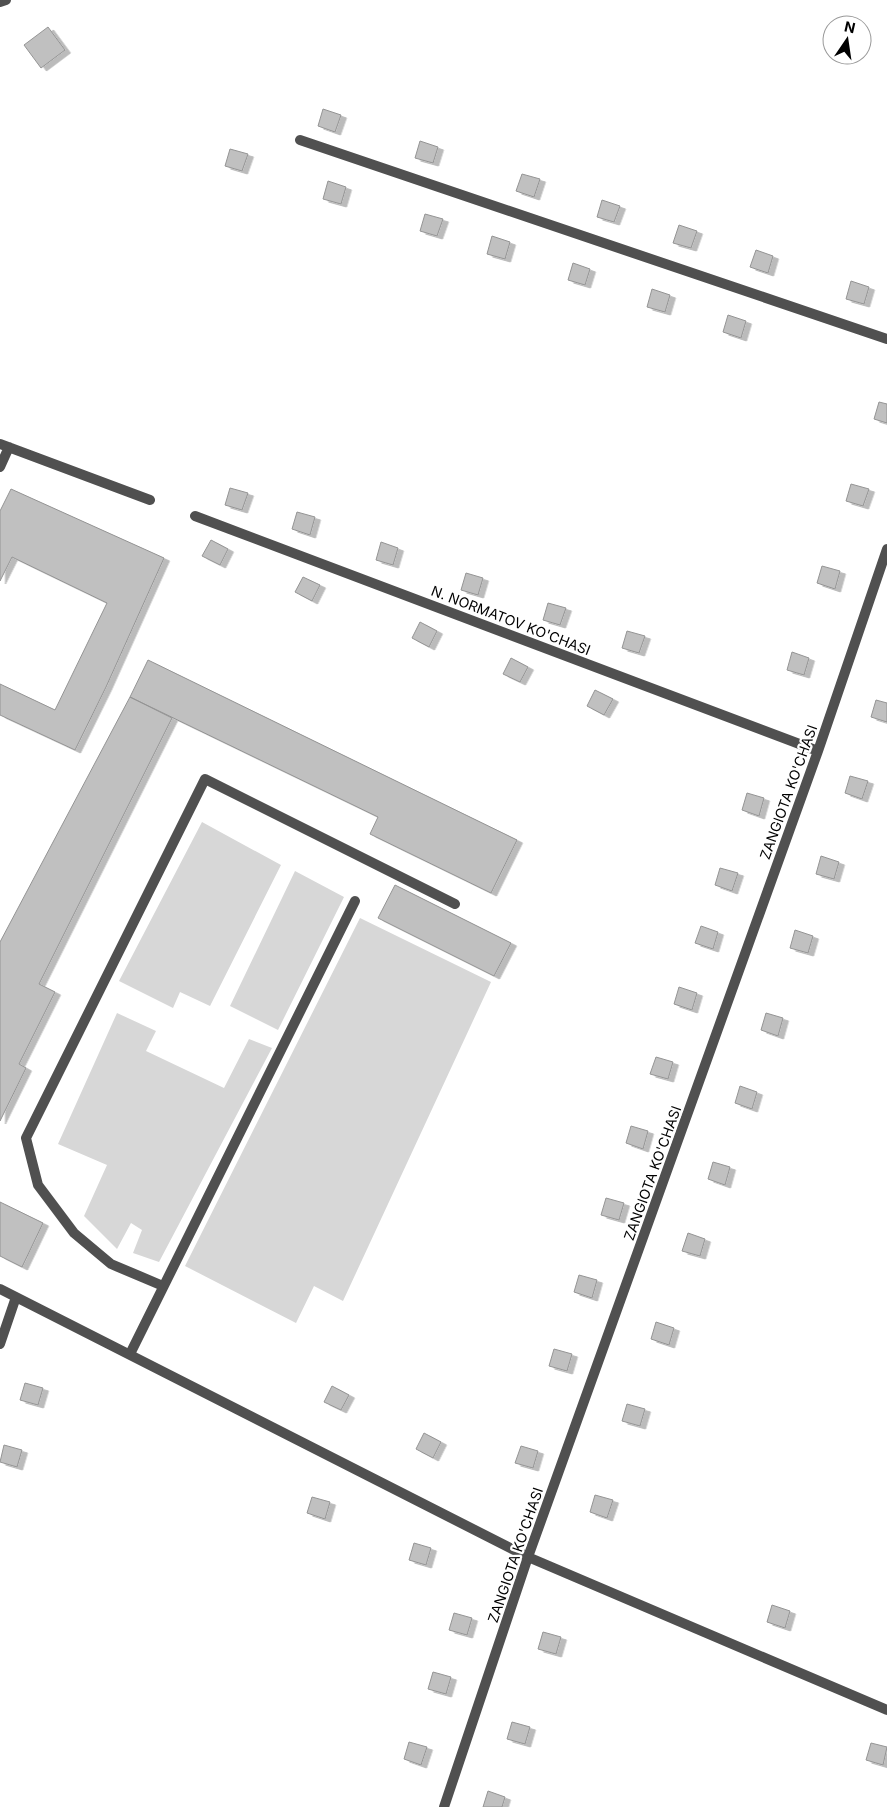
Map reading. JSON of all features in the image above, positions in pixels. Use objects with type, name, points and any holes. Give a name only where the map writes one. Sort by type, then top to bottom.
[{"type":"street","points":[[0,2],[6,0]]},
{"type":"street","points":[[300,140],[887,339]]},
{"type":"street","points":[[0,467],[4,446],[150,500]]},
{"type":"street","name":"N. NORMATOV KO'CHASI","points":[[195,516],[818,750]]},
{"type":"street","name":"ZANGIOTA KO'CHASI","points":[[444,1807],[528,1557],[818,750],[887,549]]},
{"type":"street","points":[[163,1286],[111,1264],[74,1233],[38,1185],[26,1138],[205,779],[455,904]]},
{"type":"street","points":[[130,1354],[356,901]]},
{"type":"street","points":[[0,1289],[528,1557],[887,1710]]},
{"type":"street","points":[[0,1344],[16,1297]]},
{"type":"shaded area","points":[[202,822],[281,865],[210,1006],[180,992],[173,1008],[119,981]]},
{"type":"shaded area","points":[[295,871],[344,897],[278,1030],[230,1006]]},
{"type":"shaded area","points":[[360,918],[491,982],[343,1301],[314,1286],[296,1323],[185,1266]]},
{"type":"shaded area","points":[[117,1013],[156,1031],[146,1051],[224,1088],[249,1039],[272,1048],[159,1262],[133,1253],[142,1230],[131,1223],[117,1249],[84,1216],[107,1165],[58,1144]]},
{"type":"building","points":[[48,27],[65,50],[41,68],[24,45]]},
{"type":"building","points":[[323,109],[341,115],[335,132],[318,126]]},
{"type":"building","points":[[420,141],[438,147],[433,163],[415,158]]},
{"type":"building","points":[[230,149],[248,154],[242,171],[225,166]]},
{"type":"building","points":[[522,174],[540,179],[534,197],[516,191]]},
{"type":"building","points":[[328,181],[346,187],[341,204],[323,199]]},
{"type":"building","points":[[602,200],[620,206],[614,222],[597,217]]},
{"type":"building","points":[[425,214],[443,219],[437,236],[420,231]]},
{"type":"building","points":[[679,225],[697,231],[691,248],[673,243]]},
{"type":"building","points":[[492,236],[510,242],[505,259],[487,254]]},
{"type":"building","points":[[756,250],[773,256],[768,273],[750,267]]},
{"type":"building","points":[[573,263],[590,269],[585,285],[568,280]]},
{"type":"building","points":[[851,281],[869,287],[864,304],[846,299]]},
{"type":"building","points":[[652,289],[670,295],[665,312],[647,307]]},
{"type":"building","points":[[728,315],[746,321],[741,338],[723,332]]},
{"type":"building","points":[[879,402],[887,404],[887,423],[874,419]]},
{"type":"building","points":[[851,484],[869,489],[863,506],[846,501]]},
{"type":"building","points":[[230,488],[248,493],[242,510],[225,505]]},
{"type":"building","points":[[11,489],[164,558],[106,687],[75,750],[0,715],[0,684],[55,710],[107,603],[12,557],[0,581],[0,511]]},
{"type":"building","points":[[297,512],[315,517],[310,535],[292,529]]},
{"type":"building","points":[[211,540],[228,549],[220,565],[202,556]]},
{"type":"building","points":[[381,542],[398,548],[393,565],[376,560]]},
{"type":"building","points":[[822,566],[840,571],[835,589],[817,583]]},
{"type":"building","points":[[466,573],[483,578],[478,595],[461,590]]},
{"type":"building","points":[[303,577],[320,585],[312,601],[295,592]]},
{"type":"building","points":[[548,603],[566,608],[560,625],[543,620]]},
{"type":"building","points":[[420,622],[437,631],[429,647],[412,638]]},
{"type":"building","points":[[627,631],[645,636],[639,653],[622,648]]},
{"type":"building","points":[[792,652],[809,658],[804,675],[787,670]]},
{"type":"building","points":[[511,658],[528,667],[520,682],[503,674]]},
{"type":"building","points":[[148,660],[517,840],[491,893],[370,834],[378,817],[130,697]]},
{"type":"building","points":[[595,690],[613,699],[604,715],[587,706]]},
{"type":"building","points":[[130,697],[172,718],[39,984],[55,992],[19,1064],[26,1068],[0,1121],[0,942]]},
{"type":"building","points":[[876,700],[887,703],[887,722],[871,717]]},
{"type":"building","points":[[850,776],[868,781],[862,799],[845,793]]},
{"type":"building","points":[[747,793],[764,798],[759,816],[742,810]]},
{"type":"building","points":[[821,856],[839,862],[834,879],[816,874]]},
{"type":"building","points":[[720,868],[738,873],[732,891],[715,885]]},
{"type":"building","points":[[395,885],[511,943],[494,976],[378,918]]},
{"type":"building","points":[[701,926],[718,932],[713,949],[695,943]]},
{"type":"building","points":[[795,930],[813,936],[808,953],[790,948]]},
{"type":"building","points":[[679,987],[697,993],[692,1010],[674,1004]]},
{"type":"building","points":[[766,1013],[783,1018],[778,1036],[761,1030]]},
{"type":"building","points":[[656,1057],[673,1062],[668,1079],[650,1074]]},
{"type":"building","points":[[740,1086],[757,1092],[752,1109],[735,1103]]},
{"type":"building","points":[[631,1126],[648,1131],[643,1149],[626,1143]]},
{"type":"building","points":[[713,1162],[730,1167],[725,1185],[708,1179]]},
{"type":"building","points":[[606,1198],[624,1203],[619,1220],[601,1215]]},
{"type":"building","points":[[0,1202],[43,1223],[22,1267],[0,1256]]},
{"type":"building","points":[[688,1233],[705,1239],[700,1256],[682,1251]]},
{"type":"building","points":[[579,1275],[597,1280],[592,1298],[574,1292]]},
{"type":"building","points":[[656,1322],[674,1328],[669,1345],[651,1339]]},
{"type":"building","points":[[554,1349],[572,1354],[567,1371],[549,1366]]},
{"type":"building","points":[[25,1383],[43,1388],[38,1405],[20,1400]]},
{"type":"building","points":[[332,1386],[349,1395],[341,1410],[324,1402]]},
{"type":"building","points":[[627,1404],[645,1409],[640,1426],[622,1421]]},
{"type":"building","points":[[424,1433],[441,1442],[433,1458],[416,1449]]},
{"type":"building","points":[[4,1445],[22,1450],[17,1467],[0,1462]]},
{"type":"building","points":[[521,1446],[538,1451],[533,1468],[515,1463]]},
{"type":"building","points":[[595,1495],[613,1500],[607,1518],[590,1512]]},
{"type":"building","points":[[312,1497],[330,1502],[325,1519],[307,1513]]},
{"type":"building","points":[[414,1543],[431,1548],[426,1565],[409,1560]]},
{"type":"building","points":[[772,1605],[790,1611],[785,1628],[767,1622]]},
{"type":"building","points":[[454,1613],[472,1618],[467,1635],[449,1630]]},
{"type":"building","points":[[543,1632],[561,1637],[556,1654],[538,1649]]},
{"type":"building","points":[[433,1672],[451,1677],[446,1694],[428,1689]]},
{"type":"building","points":[[512,1722],[530,1727],[525,1744],[507,1739]]},
{"type":"building","points":[[409,1742],[427,1747],[421,1765],[404,1759]]},
{"type":"building","points":[[871,1743],[887,1747],[883,1765],[866,1760]]},
{"type":"building","points":[[488,1791],[505,1797],[502,1807],[483,1807]]}]
